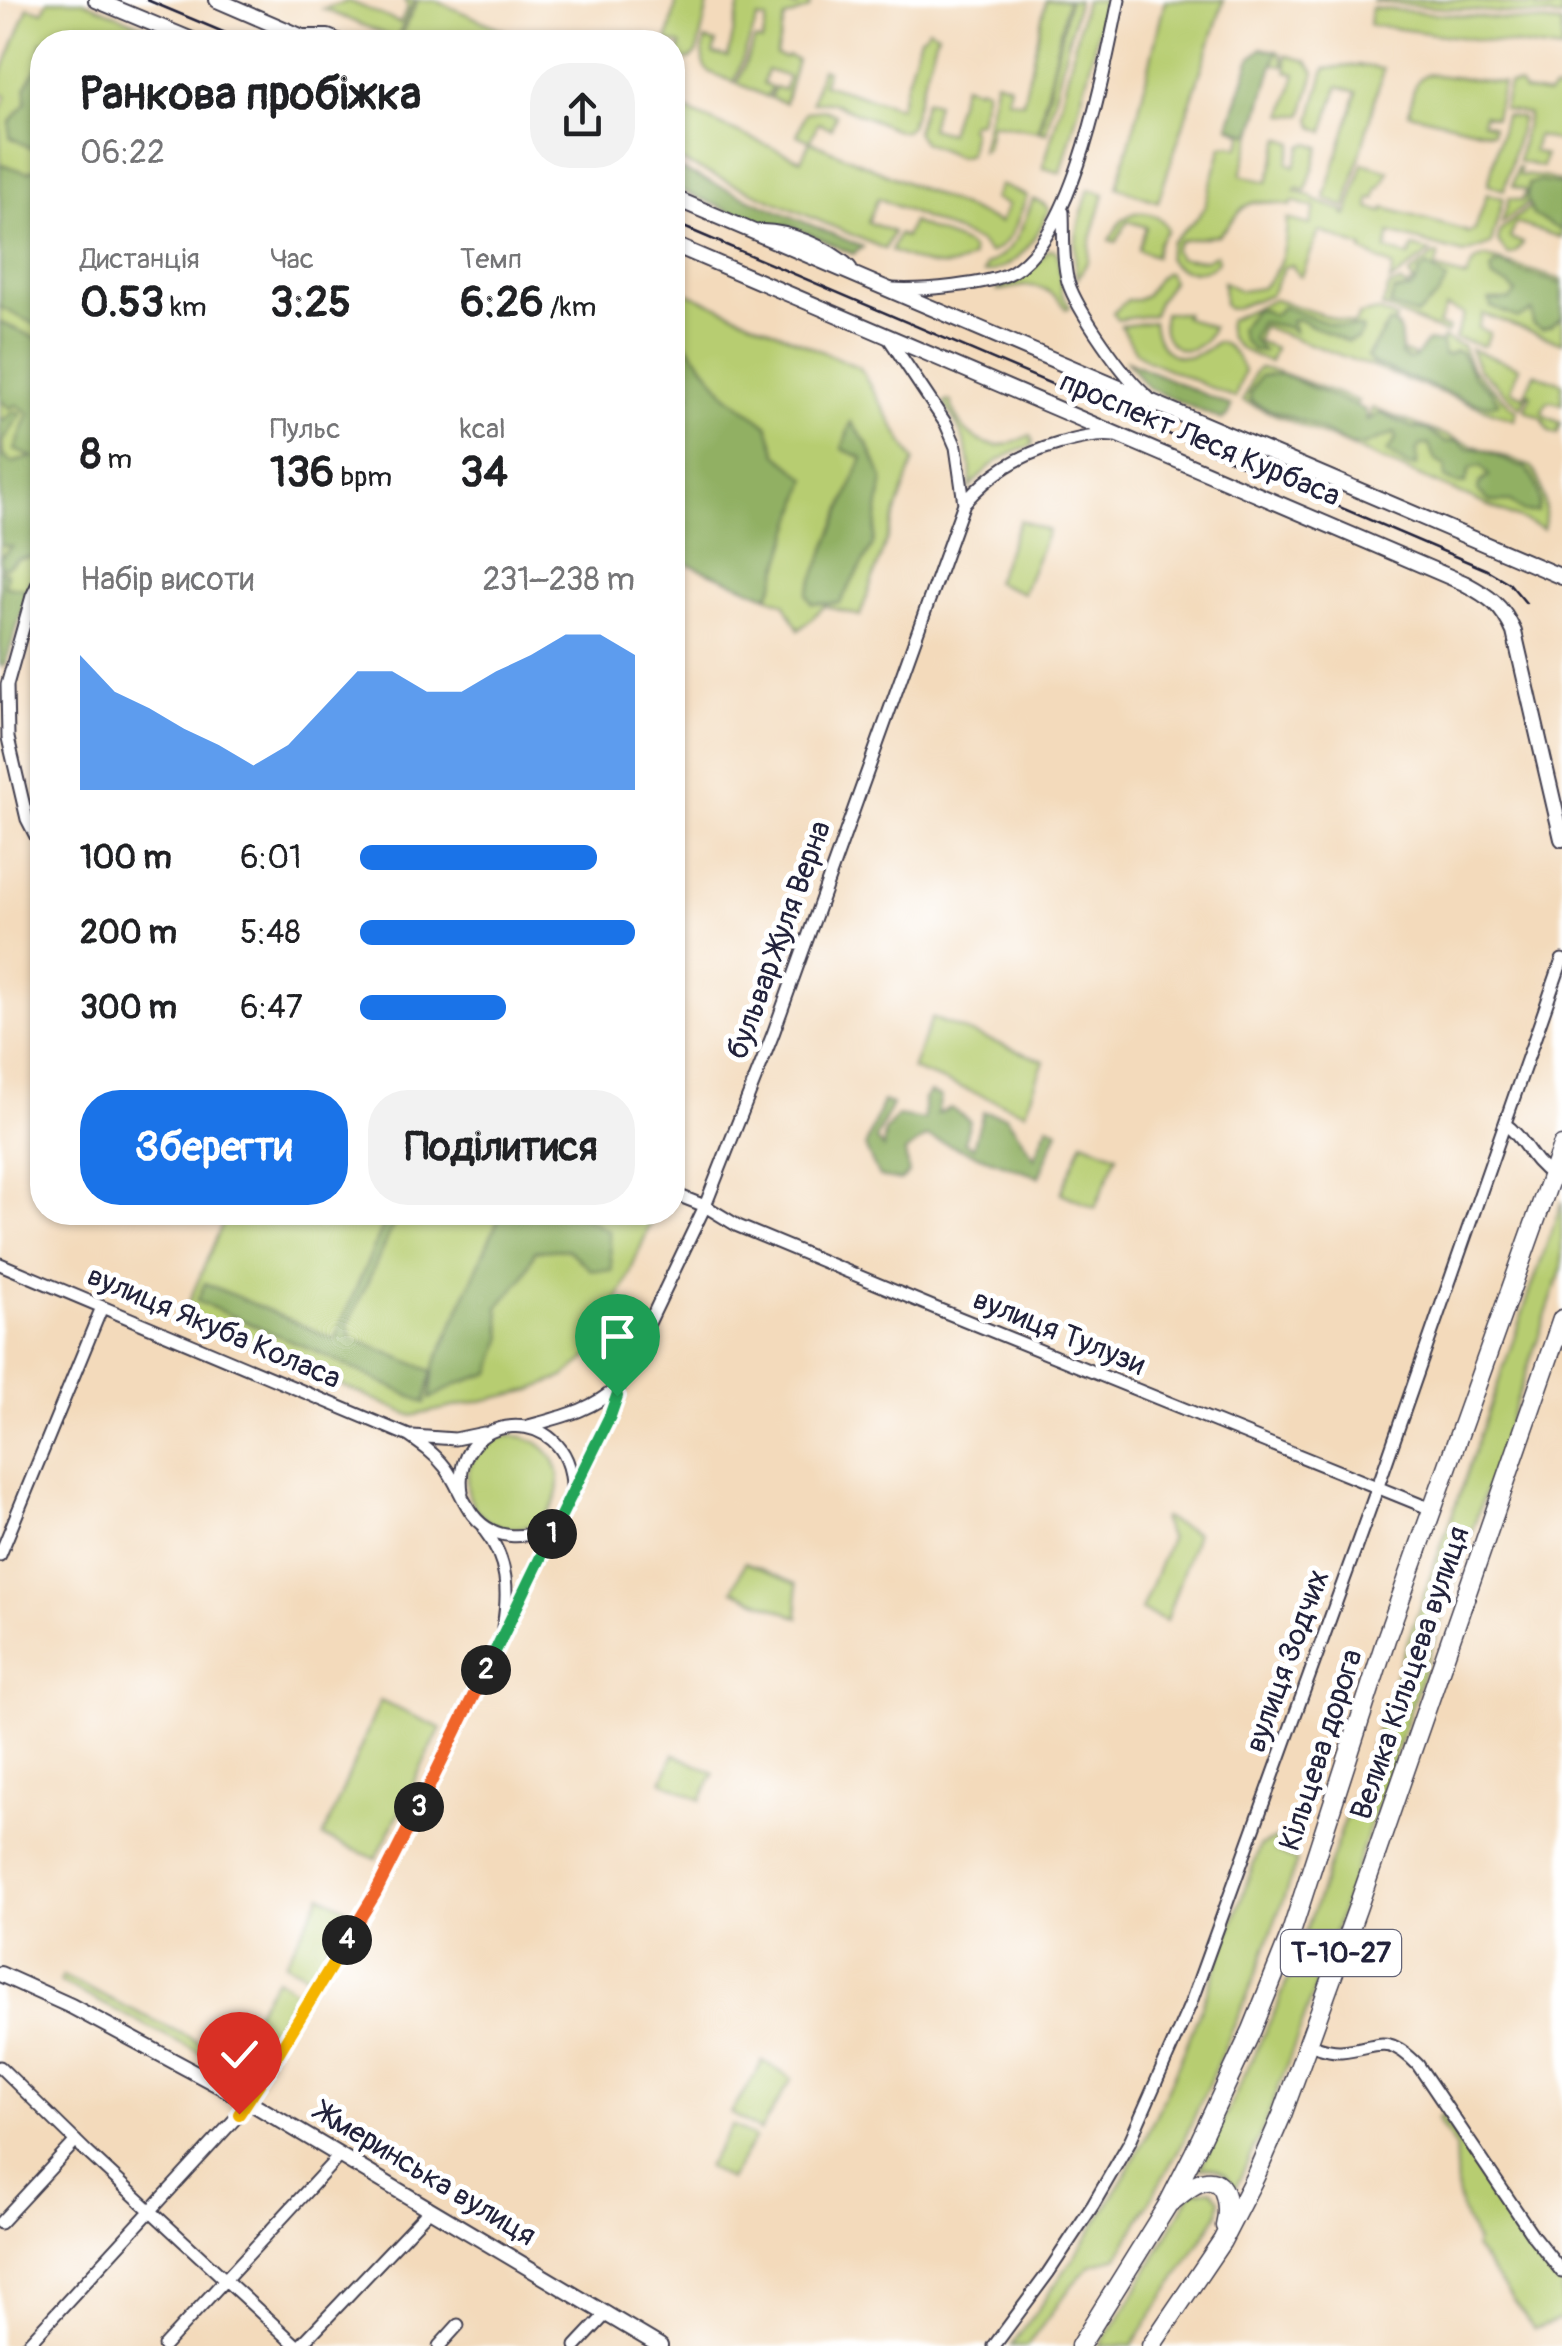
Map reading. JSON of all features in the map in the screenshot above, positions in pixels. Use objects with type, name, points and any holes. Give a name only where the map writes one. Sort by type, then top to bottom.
[{"type":"highway","name":"Кільцева дорога","points":[[1080,2346],[1167,2206],[1220,2101],[1291,1933],[1386,1639],[1562,1146]]},
{"type":"highway","name":"Велика Кільцева вулиця","points":[[1151,2346],[1222,2241],[1255,2177],[1308,2044],[1562,1319]]},
{"type":"highway","points":[[1167,2206],[1201,2182],[1218,2184],[1228,2207],[1222,2241]]},
{"type":"main road","points":[[96,0],[168,30]]},
{"type":"main road","points":[[217,0],[242,5],[287,30]]},
{"type":"main road","name":"проспект Леся Курбаса","points":[[685,203],[749,230],[783,233],[843,262],[860,279],[882,289],[1562,576]]},
{"type":"main road","name":"проспект Леся Курбаса","points":[[685,250],[1490,596],[1506,614],[1514,632],[1558,809]]},
{"type":"main road","points":[[1558,809],[1562,839]]},
{"type":"main road","name":"Жмеринська вулиця","points":[[0,1974],[84,2013],[248,2101],[660,2346]]},
{"type":"street","points":[[882,289],[996,278],[1012,272],[1037,250],[1063,208],[1103,74],[1119,0]]},
{"type":"street","points":[[1063,208],[1068,282],[1123,371],[1152,400]]},
{"type":"street","name":"бульвар Жуля Верна","points":[[887,335],[946,424],[956,448],[964,503]]},
{"type":"street","name":"бульвар Жуля Верна","points":[[26,2346],[235,2119],[375,1894],[610,1416],[619,1386],[704,1206],[773,1034],[964,503],[983,482],[1023,456],[1082,438],[1128,438]]},
{"type":"street","points":[[30,603],[7,685],[8,738],[30,826]]},
{"type":"street","name":"вулиця Зодчих","points":[[994,2346],[1048,2274],[1130,2141],[1190,2005],[1377,1489],[1562,960]]},
{"type":"street","points":[[1505,1124],[1516,1133],[1535,1162],[1552,1174]]},
{"type":"street","name":"вулиця Тулузи","points":[[685,1198],[738,1226],[1431,1510]]},
{"type":"street","name":"вулиця Якуба Коласа","points":[[0,1264],[409,1436],[446,1468],[462,1496]]},
{"type":"street","points":[[0,1555],[102,1307]]},
{"type":"street","points":[[560,1515],[543,1530],[527,1536],[494,1532],[477,1521],[462,1496],[462,1468],[470,1450],[488,1432],[580,1412],[619,1386]]},
{"type":"street","points":[[526,1426],[550,1437],[563,1451],[570,1468],[571,1494]]},
{"type":"street","name":"вулиця Якуба Коласа","points":[[409,1436],[456,1439],[488,1432]]},
{"type":"street","name":"бульвар Жуля Верна","points":[[477,1521],[500,1552],[503,1564],[506,1608],[502,1636]]},
{"type":"street","points":[[1308,2044],[1330,2051],[1387,2044],[1418,2064],[1534,2237],[1562,2272]]},
{"type":"street","points":[[2,2073],[299,2346],[430,2209]]},
{"type":"street","points":[[0,2223],[76,2140]]},
{"type":"street","points":[[164,2346],[340,2155]]},
{"type":"street","points":[[576,2346],[607,2313]]},
{"type":"street","points":[[439,2346],[458,2325]]},
{"type":"green space","points":[[48,0],[81,0],[153,30],[30,30],[30,582],[6,659],[0,656],[0,109],[6,96],[0,93],[0,78],[28,7],[43,12]]},
{"type":"green space","points":[[404,0],[415,0],[400,30],[374,30],[323,9],[349,1],[400,23],[408,7]]},
{"type":"green space","points":[[418,0],[434,0],[503,30],[403,30]]},
{"type":"green space","points":[[677,0],[709,0],[697,53],[689,60],[685,59],[685,30],[670,30]]},
{"type":"green space","points":[[741,0],[791,0],[790,5],[797,7],[799,0],[810,3],[809,9],[785,18],[776,55],[797,60],[785,103],[770,98],[775,87],[784,90],[788,77],[767,70],[763,83],[772,87],[767,97],[737,83],[755,40],[762,42],[767,20],[758,18],[734,82],[704,65],[705,40],[716,43],[713,54],[728,57]]},
{"type":"green space","points":[[1046,0],[1067,0],[1038,131],[991,123],[986,148],[981,151],[996,80],[1010,85],[1007,99],[1023,102]]},
{"type":"green space","points":[[1069,0],[1078,0],[1046,133],[1040,131]]},
{"type":"green space","points":[[1085,0],[1104,0],[1061,173],[1043,168]]},
{"type":"green space","points":[[1165,0],[1224,0],[1158,202],[1117,187]]},
{"type":"green space","points":[[1462,0],[1530,6],[1534,0],[1551,0],[1547,4],[1537,3],[1536,8],[1550,10],[1557,6],[1562,8],[1562,18],[1373,2]]},
{"type":"green space","points":[[1371,8],[1562,24],[1562,51],[1369,25]]},
{"type":"green space","points":[[928,28],[938,33],[910,126],[905,131],[831,102],[812,102],[821,69],[827,71],[823,84],[899,107],[920,37]]},
{"type":"green space","points":[[1262,48],[1280,53],[1285,66],[1273,64],[1241,175],[1268,182],[1281,138],[1294,143],[1288,163],[1295,166],[1302,146],[1310,143],[1320,147],[1306,191],[1295,191],[1345,211],[1347,216],[1363,163],[1389,171],[1375,199],[1370,198],[1369,208],[1383,212],[1385,208],[1467,233],[1475,230],[1487,194],[1503,198],[1491,244],[1464,254],[1390,233],[1386,250],[1409,257],[1413,247],[1431,252],[1390,282],[1393,267],[1362,251],[1363,248],[1319,231],[1302,276],[1292,265],[1284,267],[1271,294],[1228,309],[1224,305],[1223,282],[1241,291],[1261,288],[1282,256],[1287,219],[1310,225],[1315,208],[1293,201],[1291,206],[1263,202],[1242,209],[1219,235],[1179,241],[1174,250],[1179,258],[1206,260],[1216,254],[1218,261],[1213,266],[1192,271],[1172,263],[1167,258],[1171,242],[1204,208],[1222,146],[1239,147],[1244,134],[1229,126],[1251,58]]},
{"type":"green space","points":[[1262,48],[1277,51],[1252,135],[1229,126],[1251,58]]},
{"type":"green space","points":[[1285,55],[1307,61],[1315,72],[1303,115],[1284,115],[1296,74],[1287,71]]},
{"type":"green space","points":[[1358,65],[1383,69],[1346,207],[1325,197],[1357,92],[1338,86],[1324,132],[1314,127],[1311,119],[1325,69]]},
{"type":"green space","points":[[1427,74],[1503,83],[1495,118],[1484,115],[1482,122],[1493,126],[1492,133],[1409,113],[1416,85]]},
{"type":"green space","points":[[30,79],[30,148],[10,137],[10,122],[26,103]]},
{"type":"green space","points":[[1509,84],[1548,95],[1553,90],[1562,91],[1562,142],[1537,136],[1533,151],[1545,155],[1542,167],[1518,161],[1528,114],[1503,109]]},
{"type":"green space","points":[[963,85],[986,89],[979,122],[969,127],[969,154],[959,157],[923,142],[916,132],[925,100],[936,103],[930,128],[949,133]]},
{"type":"green space","points":[[685,110],[801,160],[810,141],[1000,223],[1008,205],[994,199],[1000,185],[1027,196],[1009,237],[989,253],[979,242],[878,198],[868,222],[893,232],[885,249],[685,163]]},
{"type":"green space","points":[[824,110],[836,115],[831,128],[818,123],[810,141],[797,135],[806,112]]},
{"type":"green space","points":[[1505,115],[1522,118],[1504,190],[1488,185]]},
{"type":"green space","points":[[0,164],[30,171],[30,322],[0,307]]},
{"type":"green space","points":[[1517,167],[1519,175],[1562,182],[1562,238],[1516,223],[1510,238],[1523,243],[1508,255],[1498,242],[1500,231],[1533,204],[1532,200],[1502,223],[1509,198],[1522,201],[1526,191],[1512,186]]},
{"type":"green space","points":[[685,172],[863,247],[853,254],[786,224],[784,229],[762,225],[685,192]]},
{"type":"green space","points":[[1538,181],[1562,185],[1562,231],[1533,215],[1527,199],[1528,184]]},
{"type":"green space","points":[[1089,189],[1104,194],[1088,261],[1077,279],[1076,244]]},
{"type":"green space","points":[[1033,199],[1049,210],[1032,242],[1007,265],[984,273],[986,265],[1005,253],[1017,238]]},
{"type":"green space","points":[[1134,213],[1155,216],[1165,225],[1167,230],[1155,256],[1138,250],[1146,227],[1128,221],[1116,242],[1109,240],[1123,219]]},
{"type":"green space","points":[[912,222],[967,245],[972,257],[942,266],[921,263],[891,251],[898,234],[905,237]]},
{"type":"green space","points":[[1050,249],[1058,255],[1062,293],[1070,307],[1066,309],[1050,293],[1034,286],[997,291],[1025,275]]},
{"type":"green space","points":[[1435,254],[1439,255],[1435,269],[1466,278],[1475,262],[1485,257],[1562,280],[1562,343],[1483,314],[1478,328],[1490,333],[1482,346],[1455,338],[1464,314],[1446,307],[1438,325],[1449,329],[1447,334],[1382,307],[1389,287],[1401,283],[1407,288],[1414,282],[1409,275]]},
{"type":"green space","points":[[1502,264],[1562,284],[1562,318],[1542,329],[1533,324],[1532,311],[1518,318],[1491,307],[1489,300],[1510,300],[1516,293],[1509,285],[1493,279],[1491,270]]},
{"type":"green space","points":[[1427,266],[1447,280],[1438,296],[1417,315],[1389,306],[1394,291],[1410,290],[1419,272]]},
{"type":"green space","points":[[1164,273],[1172,281],[1153,315],[1117,320],[1113,313],[1127,300],[1146,295]]},
{"type":"green space","points":[[685,292],[860,368],[914,461],[860,616],[825,606],[799,630],[784,603],[685,562]]},
{"type":"green space","points":[[1273,299],[1354,325],[1359,315],[1378,311],[1396,319],[1387,345],[1432,364],[1443,338],[1462,346],[1472,369],[1517,411],[1514,420],[1262,326],[1257,341],[1275,348],[1270,362],[1233,343],[1229,320]]},
{"type":"green space","points":[[1283,307],[1363,331],[1357,339],[1347,342],[1297,319],[1291,321],[1295,332],[1260,322],[1252,339],[1263,351],[1252,350],[1242,339],[1240,329],[1254,310],[1273,315]]},
{"type":"green space","points":[[1164,313],[1186,313],[1184,317],[1212,327],[1197,346],[1180,349],[1166,337]]},
{"type":"green space","points":[[0,322],[30,336],[30,456],[15,450],[29,413],[17,405],[10,408],[0,400]]},
{"type":"green space","points":[[1153,322],[1161,345],[1176,356],[1195,355],[1216,342],[1229,348],[1244,371],[1235,398],[1136,352],[1121,326]]},
{"type":"green space","points":[[1394,323],[1400,334],[1401,355],[1409,360],[1427,341],[1442,343],[1443,355],[1461,353],[1474,377],[1492,392],[1498,403],[1475,403],[1373,364],[1367,357],[1388,324]]},
{"type":"green space","points":[[685,341],[727,395],[768,426],[777,454],[807,479],[768,596],[685,563],[685,405],[690,393],[685,391]]},
{"type":"green space","points":[[1470,349],[1519,367],[1511,390],[1524,396],[1534,373],[1562,383],[1562,404],[1547,402],[1542,411],[1561,423],[1557,434],[1549,431],[1542,418],[1525,410],[1531,394],[1521,407],[1478,368]]},
{"type":"green space","points":[[1127,361],[1231,406],[1228,415],[1222,420],[1150,389]]},
{"type":"green space","points":[[1259,368],[1358,401],[1355,409],[1364,429],[1372,408],[1532,467],[1543,497],[1543,529],[1243,401]]},
{"type":"green space","points":[[1280,374],[1365,410],[1367,421],[1380,413],[1427,430],[1446,442],[1457,441],[1526,468],[1537,489],[1537,512],[1524,512],[1510,502],[1490,502],[1478,491],[1479,484],[1489,476],[1481,466],[1470,468],[1465,484],[1445,478],[1446,467],[1435,460],[1429,445],[1417,449],[1417,466],[1408,466],[1387,452],[1396,439],[1395,433],[1363,446],[1350,445],[1250,400],[1260,376]]},
{"type":"green space","points":[[948,401],[966,431],[983,442],[1004,445],[1031,435],[1031,446],[997,462],[970,488],[968,454],[944,403]]},
{"type":"green space","points":[[14,411],[22,413],[2,443],[3,455],[11,463],[30,458],[30,558],[18,559],[5,568],[0,565],[0,558],[12,547],[0,545],[0,418],[4,420]]},
{"type":"green space","points":[[851,422],[868,445],[883,479],[873,545],[840,603],[812,604],[807,594],[863,458],[842,449]]},
{"type":"green space","points":[[1020,520],[1048,531],[1023,593],[995,582]]},
{"type":"green space","points":[[0,570],[7,573],[5,586],[28,593],[5,665],[0,667]]},
{"type":"green space","points":[[932,1018],[1044,1061],[1025,1112],[912,1069]]},
{"type":"green space","points":[[930,1093],[941,1097],[937,1114],[951,1108],[970,1121],[964,1142],[973,1147],[983,1112],[1006,1116],[1035,1158],[1048,1125],[1058,1130],[1039,1177],[927,1137],[905,1152],[909,1174],[900,1181],[879,1177],[865,1147],[883,1101],[892,1104],[876,1140],[883,1148],[885,1131],[898,1116],[924,1120],[924,1099]]},
{"type":"green space","points":[[1083,1141],[1117,1155],[1095,1208],[1061,1193]]},
{"type":"green space","points":[[1562,1201],[1562,1268],[1307,2011],[1264,2127],[1235,2189],[1221,2172],[1200,2169],[1279,2002],[1304,1937]]},
{"type":"green space","points":[[222,1225],[650,1225],[589,1356],[564,1377],[532,1390],[412,1416],[183,1316]]},
{"type":"green space","points":[[384,1225],[394,1225],[348,1325],[351,1337],[432,1371],[425,1403],[197,1301],[205,1283],[334,1339]]},
{"type":"green space","points":[[496,1225],[597,1225],[609,1231],[612,1271],[591,1270],[567,1249],[535,1251],[523,1278],[498,1307],[503,1336],[491,1373],[457,1384],[430,1399],[434,1367]]},
{"type":"green space","points":[[513,1436],[530,1440],[545,1450],[555,1465],[559,1482],[555,1499],[545,1514],[530,1524],[513,1528],[496,1524],[481,1514],[471,1499],[467,1482],[471,1465],[481,1450],[496,1440]]},
{"type":"green space","points":[[1163,1518],[1196,1533],[1166,1621],[1141,1610],[1170,1539]]},
{"type":"green space","points":[[745,1562],[796,1584],[799,1618],[733,1590]]},
{"type":"green space","points":[[380,1701],[441,1728],[376,1859],[323,1837]]},
{"type":"green space","points":[[674,1754],[714,1773],[701,1800],[662,1781]]},
{"type":"green space","points":[[1278,1838],[1275,1851],[1297,1861],[1252,1985],[1184,2140],[1118,2257],[1091,2265],[1027,2346],[1011,2346],[1088,2236],[1139,2149],[1197,2018],[1260,1846]]},
{"type":"green space","points":[[321,1895],[346,1908],[311,1977],[285,1963]]},
{"type":"green space","points":[[62,1976],[228,2056],[276,1978],[297,1992],[242,2074],[60,1982]]},
{"type":"green space","points":[[763,2061],[792,2079],[760,2131],[731,2113]]},
{"type":"green space","points":[[1441,2115],[1562,2284],[1562,2319],[1534,2329],[1475,2249],[1476,2241],[1457,2192],[1455,2146],[1437,2120]]},
{"type":"green space","points":[[732,2125],[755,2138],[729,2180],[707,2167]]},
{"type":"green space","points":[[1212,2189],[1220,2200],[1218,2214],[1132,2346],[1099,2346],[1127,2306],[1190,2195]]},
{"type":"tram line","points":[[147,0],[218,30]]},
{"type":"tram line","points":[[685,228],[1487,570],[1509,583],[1526,603]]},
{"type":"route","points":[[239,2114],[375,1894],[544,1554],[617,1396]]}]
